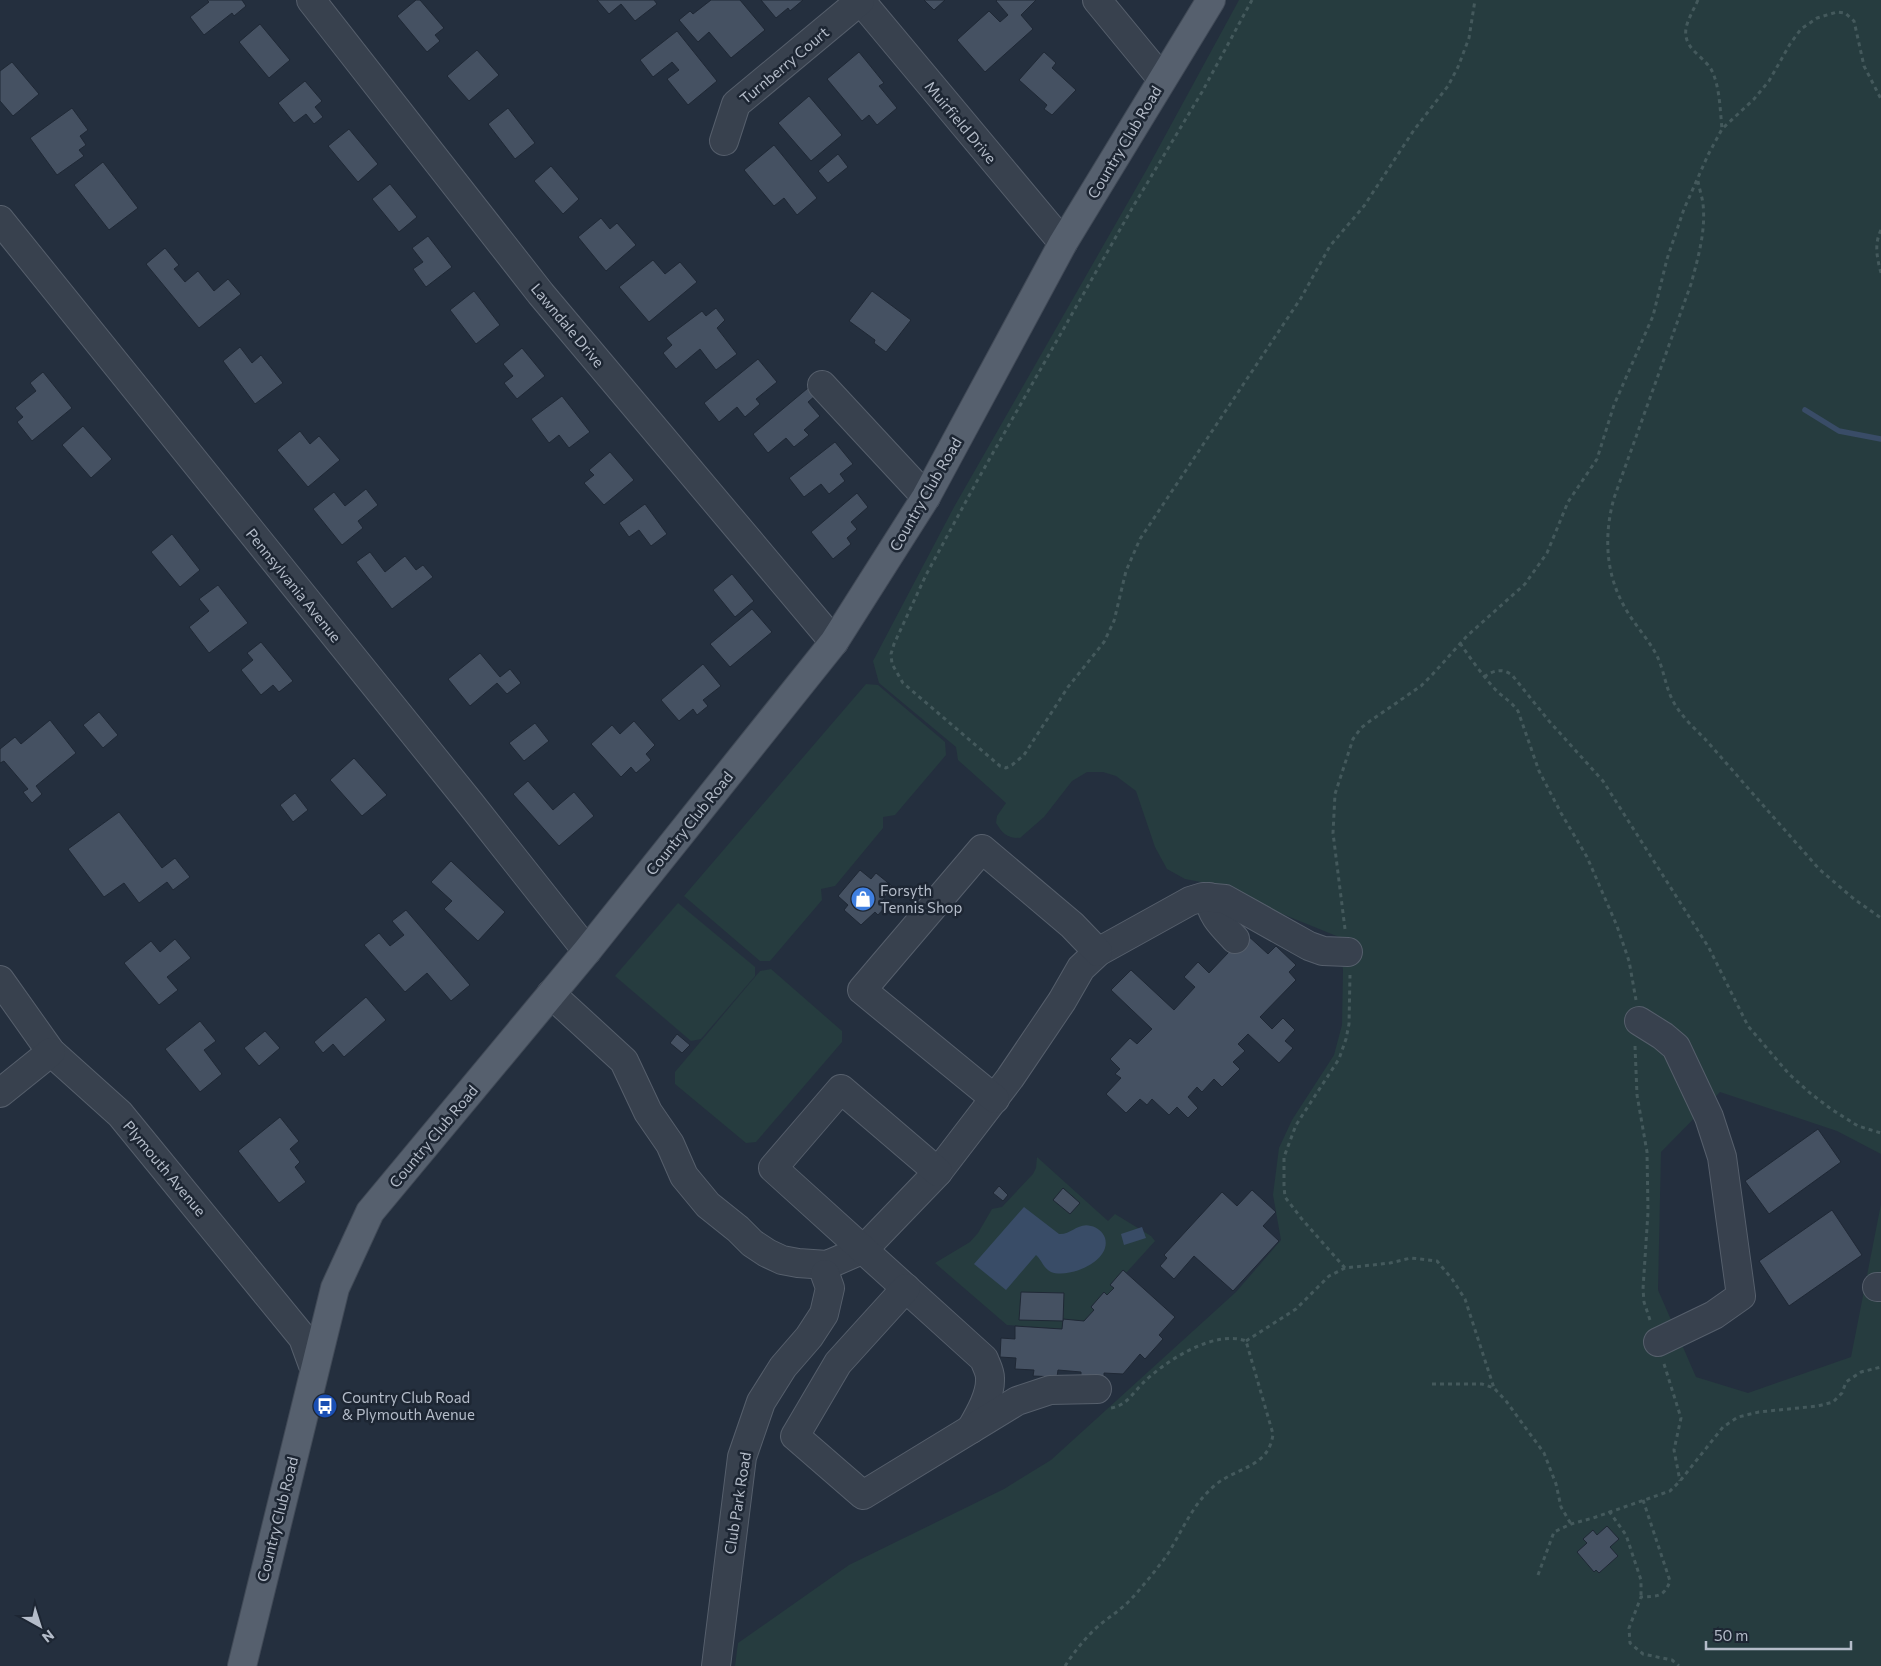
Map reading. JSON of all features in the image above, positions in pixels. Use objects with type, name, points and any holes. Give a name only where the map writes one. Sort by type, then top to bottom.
[{"type":"main road","name":"Country Club Road","points":[[242,1666],[335,1288],[370,1212],[587,951],[834,642],[926,497],[1063,243],[1211,0]]},
{"type":"street","name":"Lawndale Drive","points":[[311,0],[541,294],[834,642]]},
{"type":"street","name":"Turnberry Court","points":[[724,140],[736,104],[860,0]]},
{"type":"street","name":"Muirfield Drive","points":[[860,0],[1063,243]]},
{"type":"street","points":[[1097,0],[1162,80]]},
{"type":"street","name":"Pennsylvania Avenue","points":[[0,220],[587,951]]},
{"type":"street","points":[[822,385],[926,497]]},
{"type":"street","points":[[995,1099],[862,990],[982,849],[1072,926],[1098,952]]},
{"type":"street","points":[[550,994],[624,1061],[652,1119],[670,1144],[684,1176],[708,1205],[758,1248],[782,1260],[826,1269],[864,1249],[938,1172],[995,1099],[1062,1001],[1081,968],[1098,952],[1190,900],[1203,896],[1225,899],[1309,946],[1323,951],[1348,952]]},
{"type":"street","points":[[1210,897],[1210,907],[1217,919],[1235,939]]},
{"type":"street","name":"Plymouth Avenue","points":[[0,980],[51,1052],[120,1114],[303,1338],[314,1368]]},
{"type":"street","points":[[1638,1022],[1663,1036],[1676,1047],[1709,1117],[1722,1157],[1742,1296],[1714,1315],[1658,1342]]},
{"type":"street","points":[[0,1093],[51,1052]]},
{"type":"street","points":[[938,1172],[841,1089],[773,1168],[984,1359],[990,1378],[988,1389],[978,1418],[971,1429]]},
{"type":"street","name":"Club Park Road","points":[[716,1666],[742,1457],[760,1402],[783,1367],[814,1331],[824,1314],[830,1288],[826,1269]]},
{"type":"street","points":[[906,1288],[838,1364],[794,1436],[863,1495],[1017,1401],[1050,1390],[1102,1399]]},
{"type":"path","points":[[1252,0],[1202,92],[1134,206],[977,481],[926,575],[894,644],[891,654],[892,664],[903,682],[1000,766],[1006,768],[1024,755],[1068,688],[1104,642],[1114,621],[1126,571],[1140,539],[1301,298],[1330,246],[1364,206],[1414,130],[1448,86],[1458,67],[1469,38],[1475,0]]},
{"type":"path","points":[[1698,0],[1685,32],[1686,40],[1710,68],[1716,83],[1722,129]]},
{"type":"path","points":[[1345,1268],[1300,1218],[1286,1197],[1284,1157],[1296,1125],[1339,1059],[1346,1039],[1350,989],[1348,952],[1334,832],[1335,794],[1349,748],[1361,728],[1421,686],[1460,643],[1525,584],[1548,553],[1568,502],[1597,459],[1614,405],[1653,316],[1667,259],[1684,209],[1722,129],[1754,99],[1769,81],[1790,44],[1801,29],[1817,18],[1837,12],[1845,13],[1854,21],[1864,66],[1881,98]]},
{"type":"path","points":[[1698,180],[1703,204],[1703,229],[1698,258],[1691,284],[1614,498],[1607,532],[1610,570],[1615,589],[1656,654],[1674,702],[1687,720],[1819,870],[1854,899],[1881,918]]},
{"type":"path","points":[[1881,230],[1876,247],[1881,273]]},
{"type":"path","points":[[1460,643],[1484,678],[1512,703],[1518,711],[1539,771],[1561,813],[1588,857],[1618,926],[1629,961],[1638,1022],[1635,1040],[1637,1095],[1647,1152],[1648,1212],[1643,1289],[1644,1302],[1682,1418],[1674,1450],[1680,1481]]},
{"type":"path","points":[[1484,678],[1491,672],[1501,670],[1506,670],[1512,675],[1549,721],[1603,781],[1709,948],[1748,1026],[1776,1059],[1810,1093],[1831,1109],[1858,1126],[1881,1133]]},
{"type":"path","points":[[1246,1341],[1296,1309],[1328,1276],[1345,1268],[1390,1263],[1411,1258],[1437,1261],[1465,1299],[1494,1388]]},
{"type":"path","points":[[1102,1399],[1114,1408],[1130,1399],[1143,1383],[1160,1368],[1193,1348],[1220,1338],[1238,1338],[1246,1341]]},
{"type":"path","points":[[1065,1666],[1101,1623],[1127,1604],[1153,1574],[1169,1553],[1201,1498],[1215,1485],[1256,1463],[1266,1454],[1271,1445],[1273,1434],[1246,1341]]},
{"type":"path","points":[[1538,1575],[1554,1532],[1571,1524],[1670,1491],[1723,1427],[1738,1417],[1759,1412],[1818,1406],[1833,1402],[1842,1393],[1846,1382],[1861,1372],[1881,1367]]},
{"type":"path","points":[[1432,1384],[1482,1384],[1494,1388],[1506,1400],[1544,1453],[1556,1484],[1561,1507],[1571,1524]]},
{"type":"path","points":[[1641,1597],[1659,1596],[1667,1590],[1670,1582],[1643,1500]]},
{"type":"path","points":[[1609,1512],[1626,1535],[1641,1580],[1641,1597],[1629,1628],[1630,1643],[1643,1654],[1672,1660],[1679,1666]]},
{"type":"green space","points":[[1239,0],[1881,0],[1881,1154],[1837,1131],[1720,1092],[1661,1152],[1658,1290],[1696,1377],[1748,1393],[1851,1357],[1881,1204],[1881,1666],[735,1666],[738,1643],[849,1565],[1004,1489],[1051,1460],[1236,1292],[1281,1240],[1273,1195],[1279,1148],[1292,1120],[1334,1055],[1342,1025],[1343,970],[1339,937],[1206,883],[1185,879],[1167,869],[1155,847],[1136,791],[1116,776],[1103,772],[1087,772],[1072,781],[1044,817],[1020,838],[1006,835],[996,823],[997,816],[1006,803],[958,760],[956,747],[879,683],[873,661],[954,507],[1147,169]]},
{"type":"green space","points":[[866,684],[878,685],[945,742],[946,755],[895,815],[883,817],[883,828],[835,886],[821,889],[822,900],[770,961],[760,961],[684,896]]},
{"type":"green space","points":[[678,903],[755,967],[755,976],[701,1039],[691,1041],[615,976]]},
{"type":"green space","points":[[771,969],[842,1031],[842,1042],[756,1142],[746,1143],[675,1084],[675,1072],[760,971]]},
{"type":"green space","points":[[1037,1157],[1108,1221],[1115,1214],[1151,1236],[1155,1241],[1126,1273],[1123,1271],[1110,1285],[1114,1288],[1107,1295],[1104,1293],[1091,1307],[1094,1310],[1084,1321],[1063,1319],[1062,1329],[1007,1325],[935,1263],[970,1242],[978,1233],[992,1209],[1002,1207],[1033,1174],[1036,1168]]},
{"type":"water","points":[[1024,1207],[1059,1234],[1067,1233],[1086,1225],[1098,1229],[1105,1238],[1102,1254],[1096,1261],[1068,1273],[1051,1272],[1036,1255],[1006,1290],[974,1264]]},
{"type":"water","points":[[1142,1227],[1146,1238],[1124,1245],[1121,1234]]},
{"type":"building","points":[[207,0],[242,0],[246,6],[234,16],[232,13],[204,35],[190,17],[209,2]]},
{"type":"building","points":[[416,0],[420,0],[444,28],[435,35],[440,41],[427,52],[397,16]]},
{"type":"building","points":[[597,0],[654,0],[657,4],[635,21],[621,4],[609,14]]},
{"type":"building","points":[[711,0],[740,0],[765,30],[731,58],[709,32],[698,42],[679,20],[690,11],[693,14]]},
{"type":"building","points":[[761,0],[803,0],[790,11],[788,8],[776,18]]},
{"type":"building","points":[[924,0],[945,0],[934,10]]},
{"type":"building","points":[[997,0],[1036,0],[1021,15],[1033,29],[985,72],[957,40],[989,11],[1000,22],[1008,15]]},
{"type":"building","points":[[260,24],[290,60],[269,78],[239,42]]},
{"type":"building","points":[[677,31],[717,81],[688,105],[667,79],[679,70],[672,62],[653,77],[640,60]]},
{"type":"building","points":[[477,50],[499,75],[469,101],[447,76]]},
{"type":"building","points":[[859,52],[884,83],[879,86],[897,108],[877,125],[869,115],[862,121],[827,79]]},
{"type":"building","points":[[1044,52],[1056,63],[1052,68],[1076,90],[1052,115],[1044,109],[1047,105],[1019,80]]},
{"type":"building","points":[[12,62],[39,94],[13,116],[0,101],[0,71]]},
{"type":"building","points":[[305,81],[322,101],[315,107],[323,117],[314,124],[306,114],[294,123],[278,103]]},
{"type":"building","points":[[809,96],[842,135],[811,161],[778,123]]},
{"type":"building","points":[[72,108],[88,130],[80,136],[86,145],[79,150],[84,156],[57,175],[30,138]]},
{"type":"building","points":[[508,108],[535,143],[515,159],[488,124]]},
{"type":"building","points":[[349,129],[378,164],[358,182],[328,146]]},
{"type":"building","points":[[774,145],[817,198],[797,215],[784,198],[774,206],[744,170]]},
{"type":"building","points":[[838,154],[848,167],[828,183],[818,171]]},
{"type":"building","points":[[103,162],[138,208],[109,230],[74,185]]},
{"type":"building","points":[[551,166],[579,199],[563,214],[534,181]]},
{"type":"building","points":[[390,184],[417,217],[399,232],[372,199]]},
{"type":"building","points":[[601,218],[610,229],[617,223],[636,245],[606,271],[578,237]]},
{"type":"building","points":[[428,236],[452,267],[426,287],[413,269],[423,262],[412,248]]},
{"type":"building","points":[[165,248],[179,265],[174,269],[185,282],[198,271],[214,291],[228,279],[241,294],[199,328],[146,264]]},
{"type":"building","points":[[653,260],[665,274],[680,262],[697,282],[649,322],[619,287]]},
{"type":"building","points":[[474,291],[500,325],[476,344],[450,310]]},
{"type":"building","points":[[872,291],[911,320],[886,352],[874,343],[875,340],[849,321]]},
{"type":"building","points":[[716,308],[725,320],[717,328],[737,354],[716,370],[700,349],[676,369],[663,353],[672,345],[666,338],[702,311],[706,316]]},
{"type":"building","points":[[240,347],[252,363],[261,355],[283,383],[255,404],[223,361]]},
{"type":"building","points":[[522,348],[545,376],[517,399],[504,383],[513,376],[503,364]]},
{"type":"building","points":[[758,359],[777,382],[756,399],[760,404],[745,417],[737,407],[719,422],[704,403]]},
{"type":"building","points":[[43,372],[72,408],[32,441],[17,422],[23,417],[15,408],[36,391],[30,383]]},
{"type":"building","points":[[808,388],[815,396],[808,402],[820,416],[804,430],[809,435],[794,447],[786,438],[768,453],[753,434]]},
{"type":"building","points":[[562,396],[590,432],[569,448],[559,435],[549,443],[531,419]]},
{"type":"building","points":[[83,426],[112,459],[91,478],[62,445]]},
{"type":"building","points":[[300,431],[310,444],[319,436],[340,460],[308,487],[277,450]]},
{"type":"building","points":[[835,442],[853,464],[840,474],[845,481],[829,494],[821,484],[804,497],[789,478]]},
{"type":"building","points":[[610,452],[634,480],[604,505],[584,483],[594,475],[589,470]]},
{"type":"building","points":[[366,489],[378,505],[358,521],[363,528],[342,545],[313,509],[334,492],[345,506]]},
{"type":"building","points":[[857,493],[868,507],[851,522],[857,529],[847,538],[851,544],[833,559],[811,532]]},
{"type":"building","points":[[645,504],[667,534],[651,546],[639,530],[629,537],[619,523]]},
{"type":"building","points":[[172,534],[200,570],[180,587],[151,552]]},
{"type":"building","points":[[370,552],[385,572],[405,556],[416,570],[423,565],[433,577],[392,609],[356,562]]},
{"type":"building","points":[[732,574],[754,601],[735,617],[713,590]]},
{"type":"building","points":[[218,585],[248,623],[209,653],[189,627],[209,611],[199,599]]},
{"type":"building","points":[[752,609],[772,632],[730,667],[710,644]]},
{"type":"building","points":[[261,642],[293,681],[279,692],[273,685],[261,695],[241,670],[253,660],[247,653]]},
{"type":"building","points":[[480,653],[500,677],[510,669],[521,683],[507,694],[497,683],[470,706],[448,679]]},
{"type":"building","points":[[703,664],[721,686],[703,700],[708,706],[697,715],[693,709],[679,721],[661,700]]},
{"type":"building","points":[[99,712],[118,735],[103,748],[83,725]]},
{"type":"building","points":[[50,720],[76,753],[36,786],[42,794],[32,803],[23,792],[28,789],[4,761],[0,763],[0,749],[15,737],[21,744]]},
{"type":"building","points":[[634,721],[655,745],[646,754],[651,760],[636,773],[631,767],[621,777],[591,744],[612,725],[620,734]]},
{"type":"building","points":[[535,723],[549,741],[524,761],[509,743]]},
{"type":"building","points":[[354,758],[387,795],[362,816],[330,780]]},
{"type":"building","points":[[528,781],[553,810],[574,792],[594,816],[559,846],[513,794]]},
{"type":"building","points":[[295,793],[308,810],[293,822],[280,805]]},
{"type":"building","points":[[119,812],[162,868],[175,858],[190,877],[173,890],[167,882],[139,903],[124,883],[104,897],[68,849]]},
{"type":"building","points":[[451,861],[505,912],[478,941],[444,909],[452,901],[431,882]]},
{"type":"building","name":"Forsyth Tennis Shop","points":[[860,870],[871,879],[876,873],[892,886],[882,902],[886,906],[878,915],[875,912],[861,925],[844,910],[848,905],[838,896]]},
{"type":"building","points":[[406,910],[470,985],[451,1001],[427,973],[405,992],[364,945],[379,933],[390,946],[404,935],[392,921]]},
{"type":"building","points":[[1246,934],[1268,954],[1276,946],[1296,965],[1289,972],[1296,980],[1260,1017],[1272,1029],[1283,1018],[1295,1030],[1285,1041],[1293,1048],[1279,1063],[1248,1034],[1238,1044],[1245,1051],[1233,1062],[1240,1069],[1222,1087],[1214,1079],[1202,1092],[1197,1087],[1188,1097],[1198,1108],[1188,1118],[1177,1107],[1169,1115],[1152,1099],[1147,1105],[1140,1099],[1126,1113],[1106,1094],[1121,1078],[1115,1074],[1120,1069],[1110,1059],[1130,1038],[1137,1044],[1152,1029],[1111,990],[1131,970],[1174,1010],[1195,987],[1184,977],[1198,962],[1209,973]]},
{"type":"building","points":[[175,939],[191,958],[167,977],[178,990],[159,1005],[124,963],[151,941],[160,952]]},
{"type":"building","points":[[366,997],[386,1020],[344,1057],[333,1044],[323,1053],[314,1042]]},
{"type":"building","points":[[200,1021],[216,1041],[204,1050],[222,1074],[200,1092],[165,1049]]},
{"type":"building","points":[[265,1031],[280,1048],[259,1066],[244,1048]]},
{"type":"building","points":[[677,1034],[690,1045],[682,1053],[670,1043]]},
{"type":"building","points":[[280,1117],[299,1141],[290,1149],[300,1162],[295,1167],[306,1182],[279,1203],[238,1151]]},
{"type":"building","points":[[1818,1129],[1841,1162],[1769,1214],[1745,1181]]},
{"type":"building","points":[[999,1186],[1008,1195],[1003,1201],[993,1193]]},
{"type":"building","points":[[1063,1188],[1080,1203],[1070,1214],[1053,1200]]},
{"type":"building","points":[[1252,1190],[1276,1212],[1263,1226],[1279,1241],[1233,1291],[1194,1256],[1174,1279],[1160,1266],[1167,1258],[1164,1255],[1222,1192],[1237,1206]]},
{"type":"building","points":[[1832,1210],[1862,1255],[1789,1306],[1759,1261]]},
{"type":"building","points":[[1123,1270],[1175,1317],[1159,1335],[1163,1339],[1145,1359],[1140,1354],[1123,1374],[1104,1373],[1104,1378],[1081,1376],[1081,1372],[1058,1370],[1057,1377],[1033,1376],[1034,1370],[1015,1369],[1016,1358],[1000,1357],[1001,1338],[1015,1339],[1015,1326],[1062,1329],[1063,1319],[1084,1321],[1094,1310],[1091,1307],[1104,1292],[1107,1295],[1114,1288],[1110,1285]]},
{"type":"building","points":[[1021,1292],[1064,1293],[1063,1321],[1019,1320]]},
{"type":"building","points":[[1607,1526],[1619,1539],[1610,1547],[1618,1556],[1599,1573],[1596,1570],[1594,1572],[1577,1552],[1587,1543],[1583,1539],[1593,1530],[1597,1535]]},
{"type":"waterway","points":[[1805,410],[1839,431],[1881,439]]},
{"type":"place","name":"Forsyth Tennis Shop","points":[[863,899]]},
{"type":"place","name":"Country Club Road & Plymouth Avenue","points":[[325,1406]]}]
